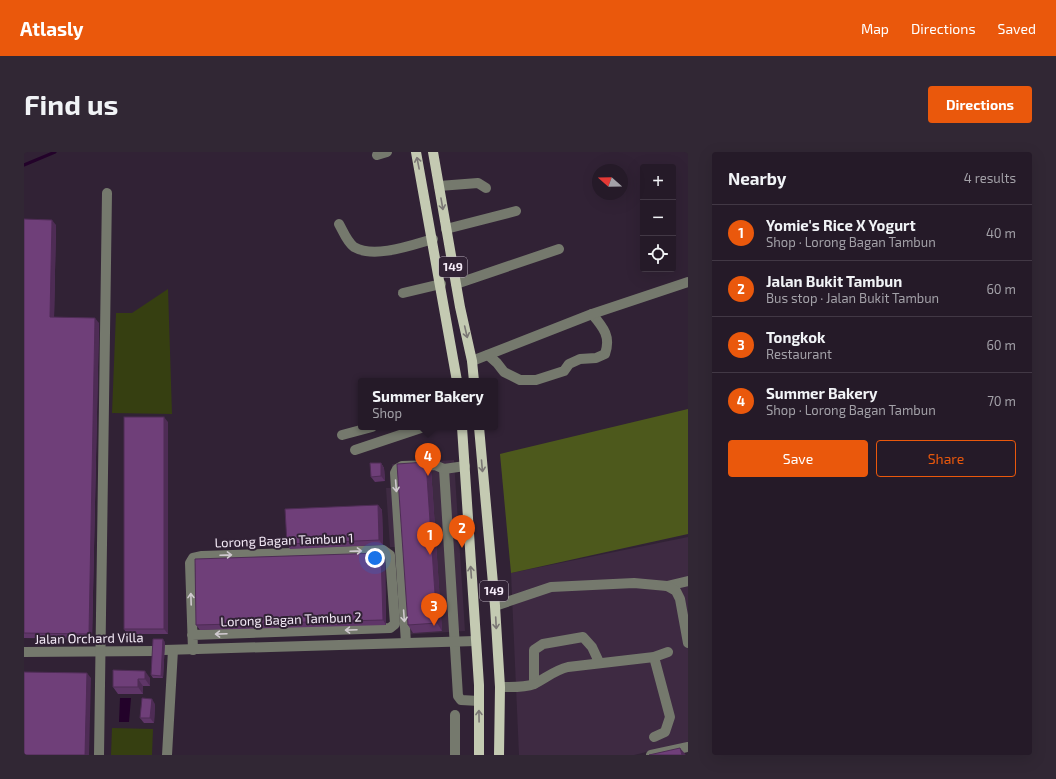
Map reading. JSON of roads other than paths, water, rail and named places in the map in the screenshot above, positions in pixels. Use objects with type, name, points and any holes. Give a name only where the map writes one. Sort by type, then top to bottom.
[{"type":"main road","name":"149","points":[[416,152],[441,284],[457,378]]},
{"type":"main road","name":"149","points":[[433,152],[456,284],[472,361],[474,378]]},
{"type":"main road","name":"149","points":[[462,430],[476,641],[480,755]]},
{"type":"main road","name":"149","points":[[479,430],[495,606],[500,687],[499,755]]},
{"type":"street","points":[[377,155],[387,152]]},
{"type":"street","points":[[439,186],[478,183],[486,188]]},
{"type":"street","points":[[99,755],[102,651],[107,193]]},
{"type":"street","points":[[446,229],[516,211]]},
{"type":"street","points":[[339,224],[353,246],[362,250],[393,249],[433,240]]},
{"type":"street","points":[[456,284],[559,249]]},
{"type":"street","points":[[472,361],[592,314],[688,282]]},
{"type":"street","points":[[403,293],[441,284]]},
{"type":"street","points":[[488,355],[504,372],[520,380],[536,380],[564,370],[569,364],[580,359],[596,358],[605,354],[608,344],[603,327],[592,314]]},
{"type":"street","points":[[342,435],[361,430]]},
{"type":"street","points":[[355,450],[415,430]]},
{"type":"street","points":[[406,643],[395,472],[402,466],[435,465],[444,469],[465,466]]},
{"type":"street","points":[[444,469],[456,641],[458,696],[461,700],[479,701]]},
{"type":"street","name":"Lorong Bagan Tambun 1","points":[[192,635],[190,563],[193,558],[202,556],[383,550],[390,555],[395,624],[390,628]]},
{"type":"street","points":[[495,606],[531,592],[551,587],[634,583],[667,586],[688,581]]},
{"type":"street","points":[[667,586],[676,591],[680,599],[688,643]]},
{"type":"street","name":"Lorong Bagan Tambun 2","points":[[192,635],[390,628]]},
{"type":"street","points":[[192,635],[193,650]]},
{"type":"street","points":[[534,684],[534,650],[544,644],[583,636],[592,647],[599,662]]},
{"type":"street","name":"Jalan Orchard Villa","points":[[24,652],[193,650],[476,641]]},
{"type":"street","points":[[164,650],[167,755]]},
{"type":"street","points":[[500,687],[517,687],[534,684],[558,670],[599,662],[654,657],[668,652]]},
{"type":"street","points":[[654,657],[670,717],[665,732],[654,737]]},
{"type":"street","points":[[455,715],[455,755]]},
{"type":"street","points":[[651,755],[688,747]]},
{"type":"waterway","points":[[24,165],[55,152]]},
{"type":"place","name":"Summer Bakery","points":[[428,476]]},
{"type":"place","name":"Jalan Bukit Tambun","points":[[462,548]]},
{"type":"place","name":"Yomie's Rice X Yogurt","points":[[430,555]]},
{"type":"place","name":"Tongkok","points":[[434,626]]}]
